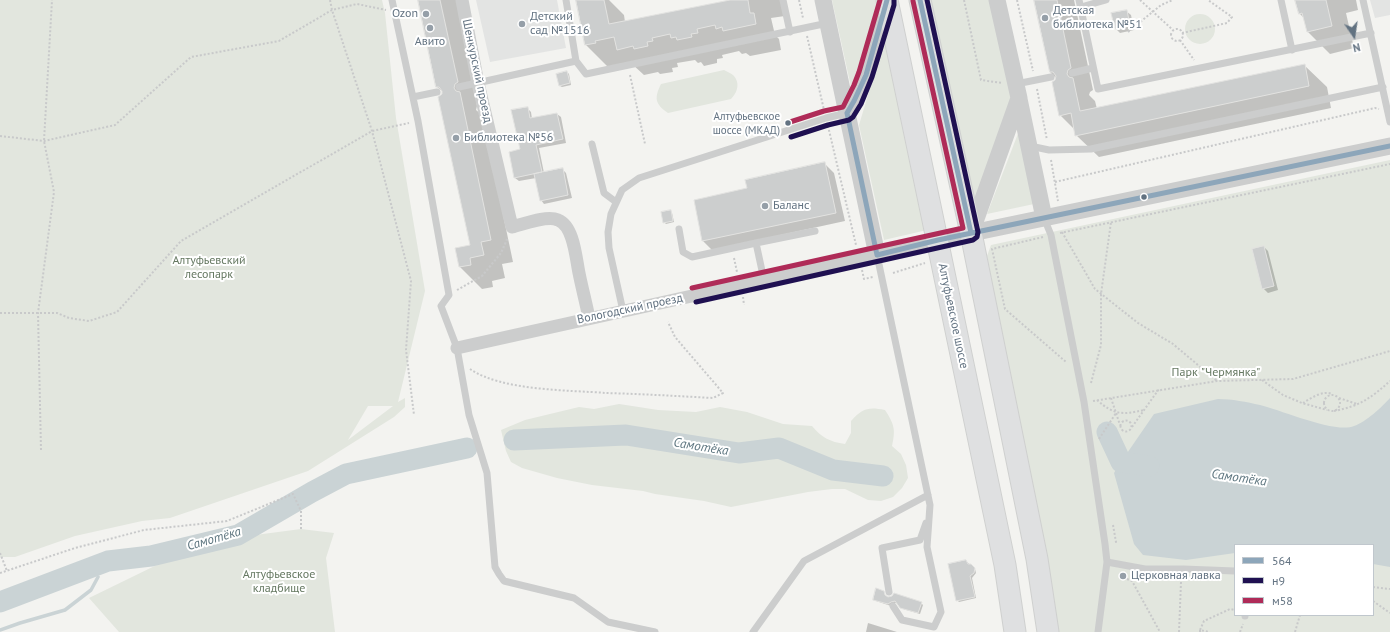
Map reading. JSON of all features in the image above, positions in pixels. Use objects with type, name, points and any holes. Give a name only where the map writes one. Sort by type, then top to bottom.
[{"type":"main road","points":[[920,0],[971,233],[1036,559],[1048,632]]},
{"type":"main road","name":"Алтуфьевское шоссе","points":[[887,1],[1003,557],[1015,631]]},
{"type":"street","name":"Шенкурский проезд","points":[[462,0],[478,83],[512,227]]},
{"type":"street","points":[[823,0],[877,255]]},
{"type":"street","points":[[997,0],[1018,91],[1044,218]]},
{"type":"street","points":[[847,113],[862,86],[887,1]]},
{"type":"street","points":[[971,233],[1018,91]]},
{"type":"street","name":"Вологодский проезд","points":[[457,348],[565,320],[589,318],[623,311],[877,255],[938,240],[1390,146]]},
{"type":"street","points":[[512,227],[548,218],[558,220],[565,225],[576,250],[579,273],[589,318]]},
{"type":"lane","points":[[392,0],[418,121],[450,295],[441,306],[457,348],[469,415],[487,473],[495,567],[504,581],[574,598],[608,622],[655,632]]},
{"type":"lane","points":[[566,0],[576,61],[586,74],[828,23]]},
{"type":"lane","points":[[783,0],[790,32]]},
{"type":"lane","points":[[1106,0],[1080,4],[1098,89],[1371,33]]},
{"type":"lane","points":[[1281,0],[1292,50]]},
{"type":"lane","points":[[1363,0],[1390,122]]},
{"type":"lane","points":[[459,87],[576,61]]},
{"type":"lane","points":[[1072,73],[1093,68]]},
{"type":"lane","points":[[1018,91],[1051,77]]},
{"type":"lane","points":[[1029,146],[1049,150],[1091,149],[1382,87]]},
{"type":"lane","points":[[413,97],[437,92]]},
{"type":"lane","points":[[623,311],[609,248],[608,232],[611,214],[622,190],[639,178],[826,118],[847,113]]},
{"type":"lane","points":[[592,144],[604,193],[616,202]]},
{"type":"lane","points":[[1044,218],[1051,235],[1085,402],[1107,562],[1098,632]]},
{"type":"lane","points":[[679,229],[684,252],[692,257],[815,231]]},
{"type":"lane","points":[[756,244],[764,280]]},
{"type":"lane","points":[[877,255],[930,505],[920,540],[882,548],[889,592]]},
{"type":"lane","points":[[753,632],[804,561],[928,495]]},
{"type":"lane","points":[[893,606],[902,620],[934,627],[941,612],[928,547],[929,511]]},
{"type":"lane","points":[[1107,562],[1145,569],[1183,569],[1234,572]]},
{"type":"path","points":[[41,450],[38,313],[54,192],[44,141],[52,0]]},
{"type":"path","points":[[330,0],[372,131],[411,281],[406,350],[414,415]]},
{"type":"path","points":[[1140,0],[1173,30],[1178,29],[1182,33]]},
{"type":"path","points":[[1128,32],[1161,5],[1173,0]]},
{"type":"path","points":[[1182,33],[1227,23],[1232,17],[1208,0]]},
{"type":"path","points":[[0,136],[44,141],[115,126],[191,58],[279,41],[332,10],[357,4],[395,13]]},
{"type":"path","points":[[1173,30],[1171,34],[1172,38],[1176,41],[1180,40]]},
{"type":"path","points":[[1180,40],[1182,33]]},
{"type":"path","points":[[1180,40],[1199,68]]},
{"type":"path","points":[[628,66],[645,144]]},
{"type":"path","points":[[1055,182],[1374,108],[1387,110]]},
{"type":"path","points":[[0,313],[57,313],[69,318],[89,321],[117,312],[181,241],[372,131],[418,121]]},
{"type":"path","points":[[1078,372],[1006,309],[992,249],[1062,232],[1390,164]]},
{"type":"path","points":[[1111,222],[1101,294],[1101,345],[1085,402],[1217,381],[1293,378],[1390,351]]},
{"type":"path","points":[[450,295],[482,276],[501,253],[512,227]]},
{"type":"path","points":[[1062,232],[1095,289],[1138,323],[1173,344],[1217,381]]},
{"type":"path","points":[[732,248],[737,272]]},
{"type":"path","points":[[893,273],[926,263]]},
{"type":"path","points":[[861,269],[864,280],[873,277]]},
{"type":"path","points":[[466,366],[476,374],[501,382],[539,389],[713,398],[723,393],[675,337],[668,322]]},
{"type":"path","points":[[1261,379],[1283,395],[1302,403],[1334,411],[1358,404],[1373,397],[1390,382]]},
{"type":"path","points":[[1111,398],[1121,429],[1126,432],[1129,431],[1160,390]]},
{"type":"path","points":[[1302,403],[1317,395],[1328,392],[1339,398],[1358,404]]},
{"type":"path","points":[[1327,410],[1324,405],[1324,399],[1330,395],[1333,395]]},
{"type":"path","points":[[1334,411],[1339,407],[1339,398]]},
{"type":"path","points":[[1097,400],[1105,407],[1116,413],[1123,414],[1144,410]]},
{"type":"path","points":[[1091,451],[1116,413]]},
{"type":"path","points":[[1121,426],[1121,423],[1127,421],[1130,422],[1132,427]]},
{"type":"path","points":[[0,573],[75,548],[144,530],[227,521],[293,494],[301,510],[301,528]]},
{"type":"path","points":[[0,553],[7,571]]},
{"type":"path","points":[[1127,579],[1132,582],[1160,632]]},
{"type":"path","points":[[1179,632],[1181,582]]},
{"type":"path","points":[[1374,587],[1390,589]]},
{"type":"path","points":[[1374,602],[1390,613]]},
{"type":"path","points":[[1210,632],[1200,631],[1204,621],[1230,609],[1234,610]]},
{"type":"path","points":[[1295,632],[1300,616]]},
{"type":"shaded area","name":"Детский сад №1516","points":[[476,0],[557,0],[566,48],[490,62]]},
{"type":"shaded area","points":[[1370,0],[1390,0],[1390,15],[1375,18]]},
{"type":"green space","name":"Алтуфьевский лесопарк","points":[[0,0],[382,0],[385,13],[396,118],[425,291],[398,402],[405,398],[405,407],[394,417],[308,471],[170,518],[142,521],[75,536],[15,557],[0,557]],"holes":[[[368,406],[393,406],[348,440]]]},
{"type":"green space","points":[[832,0],[878,0],[879,5],[851,87]]},
{"type":"green space","points":[[931,0],[991,0],[1012,97],[974,201]]},
{"type":"green space","points":[[1200,14],[1206,15],[1214,23],[1214,35],[1206,43],[1200,44],[1194,43],[1186,35],[1185,29],[1186,23],[1194,15]]},
{"type":"green space","points":[[886,35],[927,230],[884,240],[859,125]]},
{"type":"green space","points":[[724,70],[733,75],[737,81],[735,94],[731,99],[668,113],[658,104],[657,93],[661,84]]},
{"type":"green space","points":[[1019,131],[1034,204],[987,214]]},
{"type":"green space","name":"Парк \"Чермянка\"","points":[[1390,160],[1390,632],[1059,632],[987,256],[991,245]]},
{"type":"green space","points":[[619,404],[658,410],[696,412],[720,407],[747,412],[783,424],[812,426],[826,438],[845,444],[851,433],[851,421],[859,413],[870,409],[885,410],[894,431],[892,446],[901,454],[906,465],[908,478],[902,488],[893,497],[881,501],[868,500],[845,489],[832,489],[808,492],[731,507],[704,501],[643,491],[592,485],[557,478],[522,468],[511,462],[506,451],[501,430],[525,420],[579,407],[594,409]]},
{"type":"green space","name":"Алтуфьевское кладбище","points":[[301,529],[334,533],[326,558],[335,632],[119,632],[89,598],[171,558],[240,537]]},
{"type":"water","points":[[1390,398],[1390,567],[1374,564],[1374,544],[1234,544],[1234,553],[1186,560],[1143,555],[1134,544],[1114,473],[1154,414],[1223,399],[1260,405],[1322,424],[1346,428],[1359,424],[1378,410]]},
{"type":"building","points":[[418,0],[440,0],[458,82],[455,84],[454,88],[456,91],[460,92],[491,240],[481,242],[484,255],[470,258],[471,265],[459,267],[455,248],[470,245],[438,97],[442,94],[442,91],[439,87],[436,87]]},
{"type":"building","points":[[576,0],[604,0],[609,24],[730,0],[748,0],[750,13],[754,13],[756,24],[723,31],[722,27],[716,29],[715,25],[697,29],[698,33],[691,34],[692,37],[677,40],[676,37],[671,38],[670,34],[652,38],[653,41],[647,42],[648,46],[634,49],[633,46],[617,50],[614,37],[585,45]]},
{"type":"building","points":[[1034,0],[1057,0],[1071,68],[1068,70],[1067,74],[1069,77],[1073,78],[1080,111],[1305,64],[1309,86],[1075,136],[1071,113],[1059,116],[1052,82],[1055,80],[1056,76],[1053,72],[1050,72]]},
{"type":"building","points":[[1295,0],[1326,0],[1332,26],[1307,32],[1302,13],[1299,14]]},
{"type":"building","points":[[1127,10],[1130,26],[1115,29],[1111,13]]},
{"type":"building","points":[[567,71],[570,83],[559,86],[556,74]]},
{"type":"building","points":[[528,107],[530,118],[557,113],[563,139],[536,145],[542,172],[514,178],[509,152],[520,149],[511,110]]},
{"type":"building","name":"Баланс","points":[[825,162],[836,213],[702,241],[694,200],[747,188],[745,180]]},
{"type":"building","points":[[563,168],[568,195],[540,201],[534,174]]},
{"type":"building","points":[[671,210],[673,221],[663,223],[661,212]]},
{"type":"building","points":[[1264,246],[1274,286],[1262,289],[1252,249]]},
{"type":"building","points":[[966,560],[968,564],[971,564],[975,568],[974,573],[970,576],[975,597],[956,601],[948,564]]},
{"type":"building","points":[[876,588],[884,591],[885,595],[888,597],[892,596],[894,593],[922,602],[918,613],[900,608],[895,601],[888,604],[873,600]]},
{"type":"waterway","name":"Самотёка","points":[[1107,432],[1121,462],[1149,466]]},
{"type":"waterway","name":"Самотёка","points":[[514,440],[626,435],[739,453],[779,448],[833,470],[883,476]]},
{"type":"waterway","name":"Самотёка","points":[[0,602],[108,561],[151,556],[238,535],[346,474],[467,448]]},
{"type":"waterway","points":[[0,630],[65,610],[91,590],[98,577]]},
{"type":"transit line","name":"м58","points":[[787,123],[824,111],[843,107],[859,72],[880,0]]},
{"type":"transit line","name":"564","points":[[887,0],[866,75],[847,113],[877,255],[938,240],[1390,146]]},
{"type":"transit line","name":"н9","points":[[791,137],[849,120],[853,117],[861,104],[872,77],[894,5],[894,0]]},
{"type":"transit line","name":"564","points":[[920,0],[971,233]]},
{"type":"transit line","name":"н9","points":[[696,302],[973,240],[977,237],[978,232],[927,0]]},
{"type":"transit line","name":"м58","points":[[692,288],[963,228],[913,1]]},
{"type":"place","name":"Ozon","points":[[426,14]]},
{"type":"place","name":"Детская библиотека №51","points":[[1045,18]]},
{"type":"place","name":"Детский сад №1516","points":[[522,24]]},
{"type":"place","name":"Авито","points":[[430,28]]},
{"type":"place","name":"Алтуфьевское шоссе (МКАД)","points":[[788,123]]},
{"type":"place","name":"Библиотека №56","points":[[456,138]]},
{"type":"place","name":"Баланс","points":[[765,206]]},
{"type":"place","name":"Церковная лавка","points":[[1123,576]]}]
